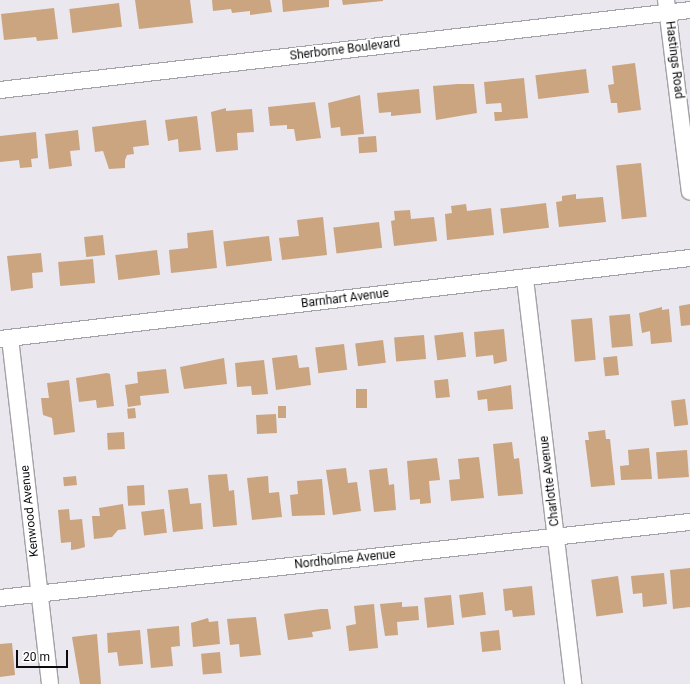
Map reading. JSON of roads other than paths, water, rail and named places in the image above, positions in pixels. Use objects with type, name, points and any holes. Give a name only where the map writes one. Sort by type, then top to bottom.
[{"type":"street","name":"Sherborne Boulevard","points":[[0,90],[667,6],[690,10]]},
{"type":"street","name":"Hastings Road","points":[[667,6],[690,192]]},
{"type":"street","name":"Barnhart Avenue","points":[[5,339],[525,279],[690,258]]},
{"type":"street","name":"Charlotte Avenue","points":[[525,279],[557,538],[573,684]]},
{"type":"street","name":"Kenwood Avenue","points":[[5,339],[50,684]]},
{"type":"street","name":"Nordholme Avenue","points":[[0,598],[557,538],[690,522]]}]
